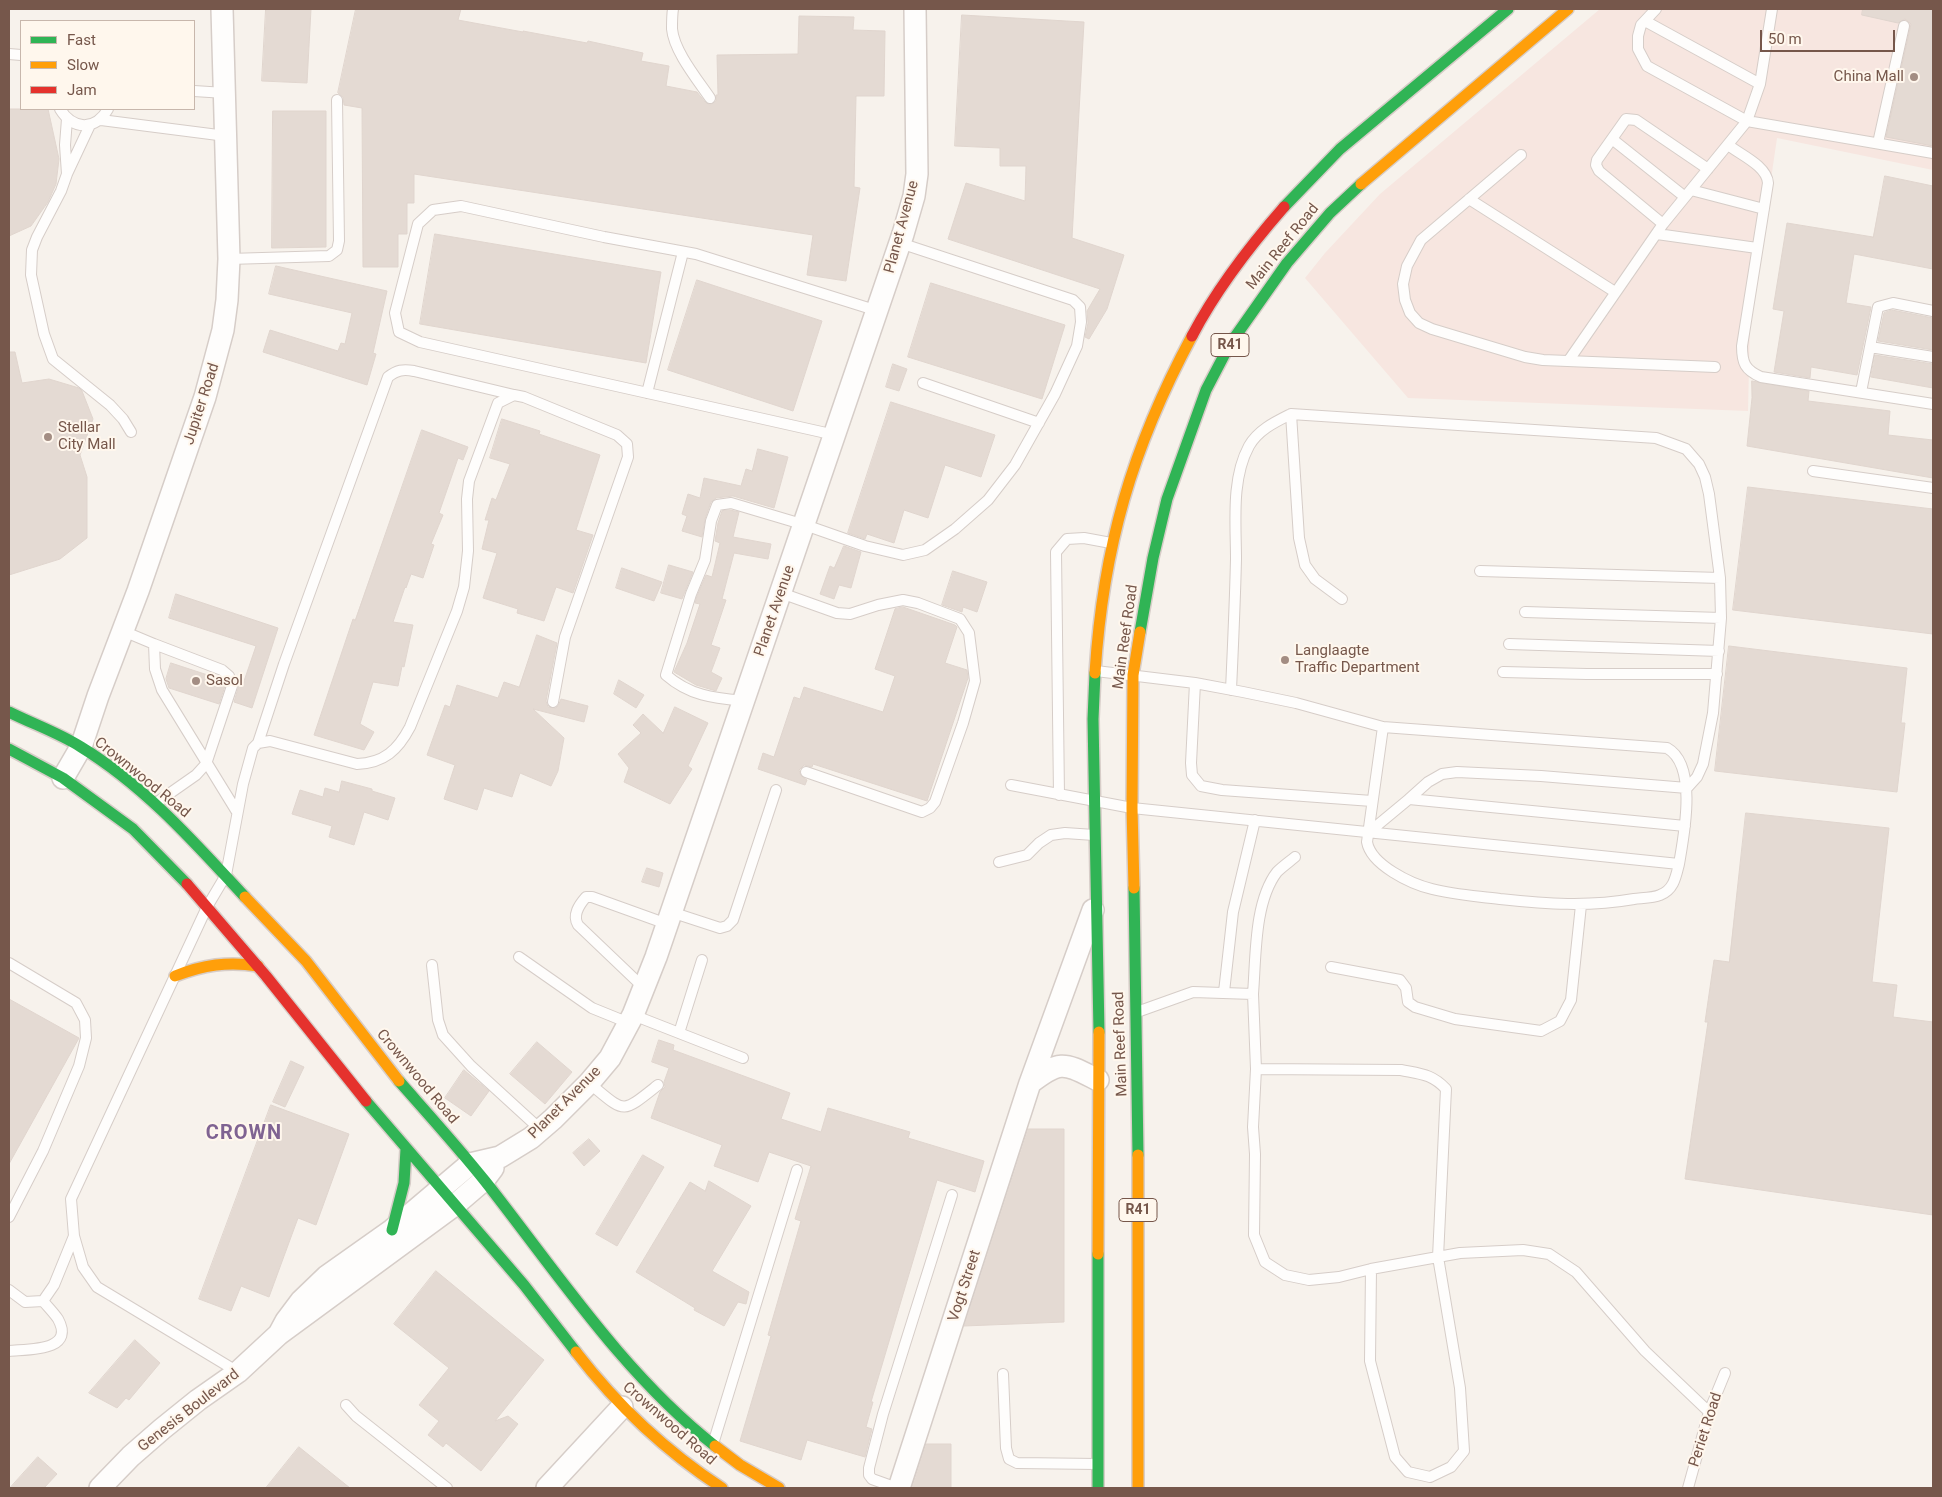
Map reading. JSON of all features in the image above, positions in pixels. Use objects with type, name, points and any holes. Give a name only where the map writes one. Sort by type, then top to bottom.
[{"type":"main road","name":"Main Reef Road","points":[[1098,1488],[1098,1080],[1104,1014],[1097,901],[1093,719],[1094,671],[1101,603],[1112,543],[1139,449],[1160,400],[1181,354],[1238,261],[1277,214],[1320,168],[1508,9]]},
{"type":"main road","name":"Main Reef Road","points":[[1138,1488],[1138,1095],[1130,1013],[1133,675],[1153,558],[1166,499],[1206,390],[1230,344],[1287,263],[1330,213],[1412,138],[1568,9]]},
{"type":"main road","name":"Crownwood Road","points":[[9,712],[81,747],[128,781],[176,822],[306,961],[385,1064],[484,1180],[577,1301],[654,1392],[675,1413],[713,1445],[740,1465],[779,1488]]},
{"type":"main road","name":"Crownwood Road","points":[[9,749],[63,778],[133,829],[176,871],[258,966],[406,1150],[456,1204],[524,1285],[622,1407],[702,1475],[722,1488]]},
{"type":"main road","points":[[175,976],[198,966],[230,962],[258,966]]},
{"type":"main road","points":[[392,1230],[404,1183],[406,1150]]},
{"type":"street","name":"Jupiter Road","points":[[63,778],[81,747],[215,365],[223,330],[228,300],[229,259],[222,9]]},
{"type":"street","name":"Planet Avenue","points":[[442,1188],[470,1164],[500,1157],[531,1138],[589,1083],[610,1058],[631,1019],[644,988],[878,311],[914,196],[917,174],[915,9]]},
{"type":"street","name":"Vogt Street","points":[[898,1488],[1030,1083],[1097,901]]},
{"type":"street","points":[[1030,1083],[1047,1071],[1062,1064],[1098,1080]]},
{"type":"street","name":"Planet Avenue","points":[[456,1204],[484,1180],[500,1157]]},
{"type":"street","name":"Genesis Boulevard","points":[[279,1334],[292,1311],[321,1282],[392,1230],[442,1188]]},
{"type":"street","name":"Genesis Boulevard","points":[[100,1488],[131,1456],[162,1429],[198,1400],[238,1372],[279,1334],[456,1204]]},
{"type":"street","points":[[547,1488],[622,1407]]},
{"type":"lane","points":[[672,9],[672,30],[675,39],[681,53],[710,98]]},
{"type":"lane","points":[[1656,9],[1641,25],[1638,36],[1638,49],[1647,66],[1747,120],[1933,153]]},
{"type":"lane","points":[[1569,360],[1664,224],[1747,120],[1760,84],[1772,9]]},
{"type":"lane","points":[[1645,21],[1760,84]]},
{"type":"lane","points":[[1878,142],[1904,26]]},
{"type":"lane","points":[[195,91],[225,93]]},
{"type":"lane","points":[[229,259],[330,256],[337,250],[339,241],[337,100]]},
{"type":"lane","points":[[61,110],[67,119],[78,125],[90,125],[101,120],[226,136]]},
{"type":"lane","points":[[101,120],[107,110]]},
{"type":"lane","points":[[1664,224],[1599,171],[1596,165],[1597,160],[1626,119],[1631,118],[1708,169]]},
{"type":"lane","points":[[67,119],[65,145],[67,174]]},
{"type":"lane","points":[[90,125],[67,174],[62,191],[37,237],[32,250],[31,275],[44,334],[53,358],[110,405],[123,419],[131,432]]},
{"type":"lane","points":[[1612,139],[1688,194],[1764,209]]},
{"type":"lane","points":[[1728,145],[1762,169],[1767,176],[1764,209],[1742,346],[1742,359],[1746,369],[1761,377],[1933,404]]},
{"type":"lane","points":[[1521,155],[1421,240],[1407,266],[1403,284],[1405,300],[1410,313],[1419,323],[1432,329],[1525,357],[1543,360],[1715,367]]},
{"type":"lane","points":[[1469,199],[1615,292]]},
{"type":"lane","points":[[835,435],[420,342],[399,332],[395,313],[418,224],[433,210],[461,206],[683,252],[878,311]]},
{"type":"lane","points":[[1657,234],[1757,248]]},
{"type":"lane","points":[[744,701],[707,698],[676,684],[666,675],[691,594],[705,560],[717,505],[730,503],[805,525],[865,546],[903,555],[925,550],[955,529],[988,500],[1015,464],[1055,394],[1077,346],[1081,322],[1080,308],[1073,300],[900,243]]},
{"type":"lane","points":[[647,393],[683,252]]},
{"type":"lane","points":[[1861,392],[1878,307],[1893,303],[1933,311]]},
{"type":"lane","points":[[1870,347],[1933,357]]},
{"type":"lane","points":[[238,1372],[97,1287],[83,1267],[74,1236],[71,1199],[207,907],[226,875],[236,812],[253,748],[258,743],[284,664],[388,377],[394,372],[404,369],[524,396],[617,435],[627,444],[628,457],[565,636],[553,702]]},
{"type":"lane","points":[[923,383],[1039,423]]},
{"type":"lane","points":[[258,743],[270,741],[358,764],[372,763],[388,755],[402,744],[453,620],[464,587],[468,551],[467,499],[469,482],[498,403],[514,395]]},
{"type":"lane","points":[[1291,414],[1299,538],[1305,565],[1315,579],[1342,599]]},
{"type":"lane","points":[[1231,690],[1236,558],[1234,527],[1239,472],[1250,445],[1267,426],[1291,414],[1656,438],[1676,444],[1686,450],[1699,464],[1709,494],[1720,578],[1722,618],[1713,713],[1703,764],[1697,777],[1687,788]]},
{"type":"lane","points":[[1813,471],[1933,488]]},
{"type":"lane","points":[[1059,795],[1056,552],[1067,539],[1084,538],[1112,543]]},
{"type":"lane","points":[[1480,571],[1720,578]]},
{"type":"lane","points":[[781,593],[837,613],[850,614],[878,605],[903,600],[918,603],[960,619],[969,633],[975,681],[954,749],[930,808],[922,812],[806,772]]},
{"type":"lane","points":[[1525,612],[1722,618]]},
{"type":"lane","points":[[122,631],[222,670],[229,676],[232,686],[206,764],[196,775],[155,804]]},
{"type":"lane","points":[[154,644],[155,669],[162,690],[236,812]]},
{"type":"lane","points":[[1509,644],[1719,651]]},
{"type":"lane","points":[[1094,671],[1195,683],[1296,703],[1383,727],[1668,748],[1679,757],[1687,788],[1685,826],[1674,882],[1669,889],[1660,895],[1621,902],[1556,905],[1459,894],[1432,889],[1410,881],[1373,856],[1368,848],[1368,833],[1383,727]]},
{"type":"lane","points":[[1503,672],[1717,674]]},
{"type":"lane","points":[[1195,683],[1191,763],[1192,775],[1200,786],[1222,790],[1372,801]]},
{"type":"lane","points":[[1368,833],[1428,782],[1442,774],[1457,772],[1541,776],[1687,788]]},
{"type":"lane","points":[[1011,785],[1132,808],[1679,864]]},
{"type":"lane","points":[[644,988],[578,925],[574,919],[583,900],[586,897],[592,897],[669,918],[720,928],[727,926],[732,920],[776,790]]},
{"type":"lane","points":[[1409,799],[1685,826]]},
{"type":"lane","points":[[1224,992],[1233,912],[1255,820]]},
{"type":"lane","points":[[998,862],[1027,855],[1051,835],[1065,833],[1095,835]]},
{"type":"lane","points":[[1295,857],[1278,871],[1269,886],[1262,904],[1253,994],[1256,1069],[1253,1127],[1255,1154],[1254,1235],[1266,1262],[1285,1275],[1309,1280],[1339,1278],[1371,1269],[1460,1253],[1523,1250],[1549,1254],[1576,1272],[1645,1351],[1709,1412]]},
{"type":"lane","points":[[1331,967],[1400,980],[1406,988],[1408,1002],[1415,1007],[1454,1019],[1541,1031],[1560,1021],[1571,1000],[1581,905]]},
{"type":"lane","points":[[518,957],[586,1005],[679,1033],[743,1058]]},
{"type":"lane","points":[[679,1033],[702,960]]},
{"type":"lane","points":[[9,963],[76,1003],[85,1020],[86,1038],[80,1066],[50,1134],[9,1217]]},
{"type":"lane","points":[[432,965],[438,1020],[443,1035],[471,1066],[541,1130]]},
{"type":"lane","points":[[1130,1013],[1193,992],[1253,994]]},
{"type":"lane","points":[[1256,1069],[1402,1070],[1425,1074],[1437,1079],[1446,1089],[1438,1257],[1460,1388],[1464,1451],[1451,1467],[1430,1477],[1408,1472],[1395,1457],[1370,1361],[1371,1269]]},
{"type":"lane","points":[[589,1083],[617,1106],[624,1108],[631,1106],[658,1085]]},
{"type":"lane","points":[[713,1445],[797,1170]]},
{"type":"lane","points":[[898,1488],[872,1479],[869,1475],[869,1468],[883,1414],[952,1195]]},
{"type":"lane","points":[[43,1301],[54,1285],[74,1236]]},
{"type":"lane","points":[[9,1290],[25,1302],[43,1301]]},
{"type":"lane","points":[[9,1351],[49,1347],[57,1343],[62,1332],[58,1320],[43,1301]]},
{"type":"lane","name":"Periet Road","points":[[1688,1488],[1709,1412],[1725,1373]]},
{"type":"lane","points":[[1003,1374],[1006,1448],[1009,1459],[1017,1463],[1098,1464]]},
{"type":"lane","points":[[346,1405],[356,1416],[447,1488]]},
{"type":"shaded area","points":[[1600,9],[1933,9],[1933,170],[1777,138],[1750,324],[1748,411],[1408,398],[1305,278],[1325,253],[1380,194]]},
{"type":"building","points":[[266,9],[311,9],[307,83],[262,81]]},
{"type":"building","points":[[356,9],[461,9],[458,20],[587,43],[588,41],[643,53],[641,61],[669,66],[666,86],[697,92],[710,105],[716,101],[716,95],[718,95],[717,55],[798,54],[799,16],[854,17],[853,30],[885,31],[884,96],[856,96],[854,187],[860,188],[846,281],[807,275],[813,235],[414,174],[414,203],[407,203],[407,234],[398,234],[398,267],[363,267],[362,108],[344,105],[343,97],[338,93]]},
{"type":"building","name":"China Mall","points":[[1863,9],[1933,9],[1933,146],[1886,137],[1911,24],[1905,19],[1898,23],[1862,15]]},
{"type":"building","points":[[962,15],[1084,22],[1072,238],[1124,255],[1107,309],[1089,339],[1085,337],[1088,323],[1087,311],[1100,289],[948,239],[966,183],[1025,201],[1026,166],[1000,166],[1000,148],[955,146]]},
{"type":"building","points":[[9,109],[48,110],[59,159],[56,184],[48,202],[31,226],[9,236]]},
{"type":"building","points":[[273,111],[326,111],[326,247],[272,248]]},
{"type":"building","points":[[1885,176],[1933,186],[1933,269],[1854,254],[1846,303],[1871,307],[1857,375],[1811,367],[1810,378],[1774,372],[1784,311],[1773,309],[1787,223],[1873,237]]},
{"type":"building","points":[[435,234],[661,272],[646,363],[420,324]]},
{"type":"building","points":[[276,266],[387,291],[373,353],[376,354],[367,385],[263,352],[270,330],[338,351],[341,343],[345,344],[352,313],[269,294]]},
{"type":"building","points":[[697,280],[822,321],[793,411],[668,370]]},
{"type":"building","points":[[931,283],[1065,325],[1042,399],[908,357]]},
{"type":"building","points":[[1892,310],[1933,318],[1933,350],[1878,341],[1884,313]]},
{"type":"building","name":"Stellar City Mall","points":[[9,352],[15,352],[22,383],[49,379],[79,388],[93,419],[80,455],[87,477],[87,538],[60,559],[9,575]]},
{"type":"building","points":[[1875,355],[1933,364],[1933,388],[1871,377]]},
{"type":"building","points":[[893,364],[907,369],[899,391],[886,387]]},
{"type":"building","points":[[1752,381],[1809,391],[1808,401],[1890,411],[1888,435],[1933,440],[1933,478],[1747,446]]},
{"type":"building","points":[[891,402],[995,435],[981,477],[945,465],[928,518],[904,510],[894,543],[867,534],[865,539],[848,533]]},
{"type":"building","points":[[502,419],[540,431],[539,434],[600,455],[576,530],[593,535],[573,593],[556,587],[544,621],[517,613],[518,609],[483,598],[497,553],[482,549],[489,520],[485,520],[492,498],[496,500],[510,464],[490,458]]},
{"type":"building","points":[[422,430],[468,447],[463,460],[458,458],[439,513],[443,515],[431,544],[434,545],[423,578],[411,574],[405,587],[393,622],[413,625],[404,667],[402,666],[398,686],[373,682],[360,724],[374,732],[364,750],[314,735],[353,619],[355,620]]},
{"type":"building","points":[[758,449],[788,457],[774,508],[733,496],[716,498],[711,502],[705,519],[702,537],[682,531],[687,516],[682,514],[688,494],[700,498],[704,478],[741,486],[746,469],[752,471]]},
{"type":"building","points":[[1748,487],[1933,509],[1933,634],[1733,610]]},
{"type":"building","points":[[722,511],[739,512],[733,537],[771,544],[768,559],[734,553],[722,599],[726,600],[711,645],[720,648],[711,672],[722,678],[716,691],[696,685],[674,672],[687,643],[700,604],[695,603],[697,596],[706,575],[712,577],[720,543],[715,541]]},
{"type":"building","points":[[844,546],[861,552],[851,588],[839,585],[834,599],[820,594],[830,566],[834,568]]},
{"type":"building","points":[[669,565],[693,572],[682,599],[661,593]]},
{"type":"building","points":[[622,568],[662,582],[654,601],[616,588]]},
{"type":"building","points":[[953,571],[987,582],[977,612],[963,607],[962,612],[942,605]]},
{"type":"building","points":[[176,594],[278,628],[252,708],[234,702],[239,685],[242,687],[256,646],[169,618]]},
{"type":"building","points":[[903,607],[957,627],[945,663],[967,670],[968,678],[927,801],[813,764],[812,767],[804,765],[799,770],[801,776],[807,780],[805,785],[758,769],[763,753],[774,757],[794,697],[800,699],[804,687],[883,712],[895,676],[875,669],[895,609]]},
{"type":"building","points":[[537,635],[557,643],[546,701],[548,707],[556,708],[561,699],[588,706],[584,722],[533,709],[564,738],[558,771],[551,786],[520,773],[512,797],[484,788],[477,810],[444,799],[455,765],[427,755],[445,705],[450,707],[457,685],[498,698],[504,682],[519,687]]},
{"type":"building","points":[[1729,646],[1907,668],[1901,723],[1905,723],[1897,792],[1715,771]]},
{"type":"building","points":[[171,663],[223,680],[225,686],[219,704],[169,688],[166,679]]},
{"type":"building","points":[[619,680],[644,695],[636,708],[614,694]]},
{"type":"building","points":[[675,707],[708,723],[688,766],[692,769],[670,804],[624,782],[629,768],[618,754],[641,733],[633,725],[643,714],[663,733]]},
{"type":"building","points":[[342,781],[372,789],[372,791],[395,798],[388,820],[364,812],[354,845],[329,837],[332,826],[292,814],[300,790],[323,797],[325,788],[339,792]]},
{"type":"building","points":[[1746,813],[1889,828],[1872,982],[1897,985],[1893,1017],[1933,1022],[1933,1215],[1685,1179],[1708,1022],[1705,1022],[1714,960],[1729,962]]},
{"type":"building","points":[[647,868],[663,873],[659,887],[642,882]]},
{"type":"building","points":[[9,999],[79,1038],[9,1164]]},
{"type":"building","points":[[659,1040],[674,1045],[673,1050],[790,1093],[781,1119],[821,1132],[828,1108],[910,1132],[908,1138],[984,1161],[975,1192],[937,1180],[871,1402],[873,1402],[866,1427],[872,1429],[865,1457],[807,1440],[801,1460],[740,1441],[771,1336],[768,1335],[801,1221],[795,1219],[811,1166],[769,1152],[758,1182],[714,1166],[722,1145],[651,1118],[660,1092],[665,1087],[664,1082],[669,1068],[652,1062]]},
{"type":"building","points":[[537,1042],[572,1072],[545,1104],[510,1074]]},
{"type":"building","points":[[291,1061],[304,1067],[285,1107],[273,1102]]},
{"type":"building","points":[[464,1070],[489,1091],[471,1116],[445,1098]]},
{"type":"building","points":[[271,1105],[349,1134],[316,1225],[298,1218],[269,1297],[241,1286],[231,1311],[199,1299]]},
{"type":"building","points":[[1028,1129],[1064,1129],[1064,1322],[964,1326]]},
{"type":"building","points":[[589,1139],[600,1151],[584,1166],[573,1153]]},
{"type":"building","points":[[643,1155],[664,1167],[617,1246],[596,1234]]},
{"type":"building","points":[[709,1181],[751,1206],[712,1271],[749,1292],[746,1304],[738,1302],[724,1326],[694,1310],[695,1308],[636,1272],[690,1182],[705,1191]]},
{"type":"building","points":[[436,1271],[544,1360],[495,1421],[508,1416],[518,1424],[481,1471],[446,1443],[443,1447],[428,1435],[439,1421],[419,1405],[449,1368],[394,1324]]},
{"type":"building","points":[[135,1340],[160,1363],[129,1400],[126,1398],[117,1408],[89,1393]]},
{"type":"building","points":[[926,1444],[951,1444],[951,1488],[912,1488]]},
{"type":"building","points":[[299,1447],[350,1488],[266,1488]]},
{"type":"building","points":[[38,1457],[57,1474],[44,1488],[10,1488]]},
{"type":"traffic: fast","points":[[1284,207],[1340,149],[1508,9]]},
{"type":"traffic: fast","points":[[1140,632],[1153,558],[1167,499],[1206,390],[1230,344],[1287,263],[1330,213],[1361,184]]},
{"type":"traffic: fast","points":[[1095,673],[1093,719],[1099,1032]]},
{"type":"traffic: fast","points":[[9,712],[73,742],[127,779],[168,816],[245,897]]},
{"type":"traffic: fast","points":[[9,749],[63,778],[133,829],[187,884]]},
{"type":"traffic: fast","points":[[1134,888],[1138,1155]]},
{"type":"traffic: fast","points":[[399,1081],[475,1168],[592,1321],[621,1355],[682,1418],[715,1446]]},
{"type":"traffic: fast","points":[[366,1101],[524,1285],[576,1352]]},
{"type":"traffic: fast","points":[[392,1230],[404,1183],[406,1149]]},
{"type":"traffic: fast","points":[[1098,1254],[1098,1488]]},
{"type":"traffic: slow","points":[[1361,184],[1568,9]]},
{"type":"traffic: slow","points":[[1095,673],[1105,583],[1124,499],[1153,418],[1192,336]]},
{"type":"traffic: slow","points":[[1134,888],[1132,808],[1133,675],[1140,632]]},
{"type":"traffic: slow","points":[[245,897],[306,961],[399,1081]]},
{"type":"traffic: slow","points":[[175,976],[216,965],[258,966]]},
{"type":"traffic: slow","points":[[1098,1254],[1099,1032]]},
{"type":"traffic: slow","points":[[1138,1155],[1138,1488]]},
{"type":"traffic: slow","points":[[576,1352],[608,1390],[643,1426],[682,1459],[722,1488]]},
{"type":"traffic: slow","points":[[715,1446],[740,1465],[779,1488]]},
{"type":"traffic: jam","points":[[1192,336],[1234,269],[1284,207]]},
{"type":"traffic: jam","points":[[187,884],[266,976],[366,1101]]},
{"type":"place","name":"China Mall","points":[[1914,77]]},
{"type":"place","name":"Stellar City Mall","points":[[48,437]]},
{"type":"place","name":"Langlaagte Traffic Department","points":[[1285,660]]},
{"type":"place","name":"Sasol","points":[[196,681]]},
{"type":"district","name":"CROWN","points":[[244,1134]]}]
